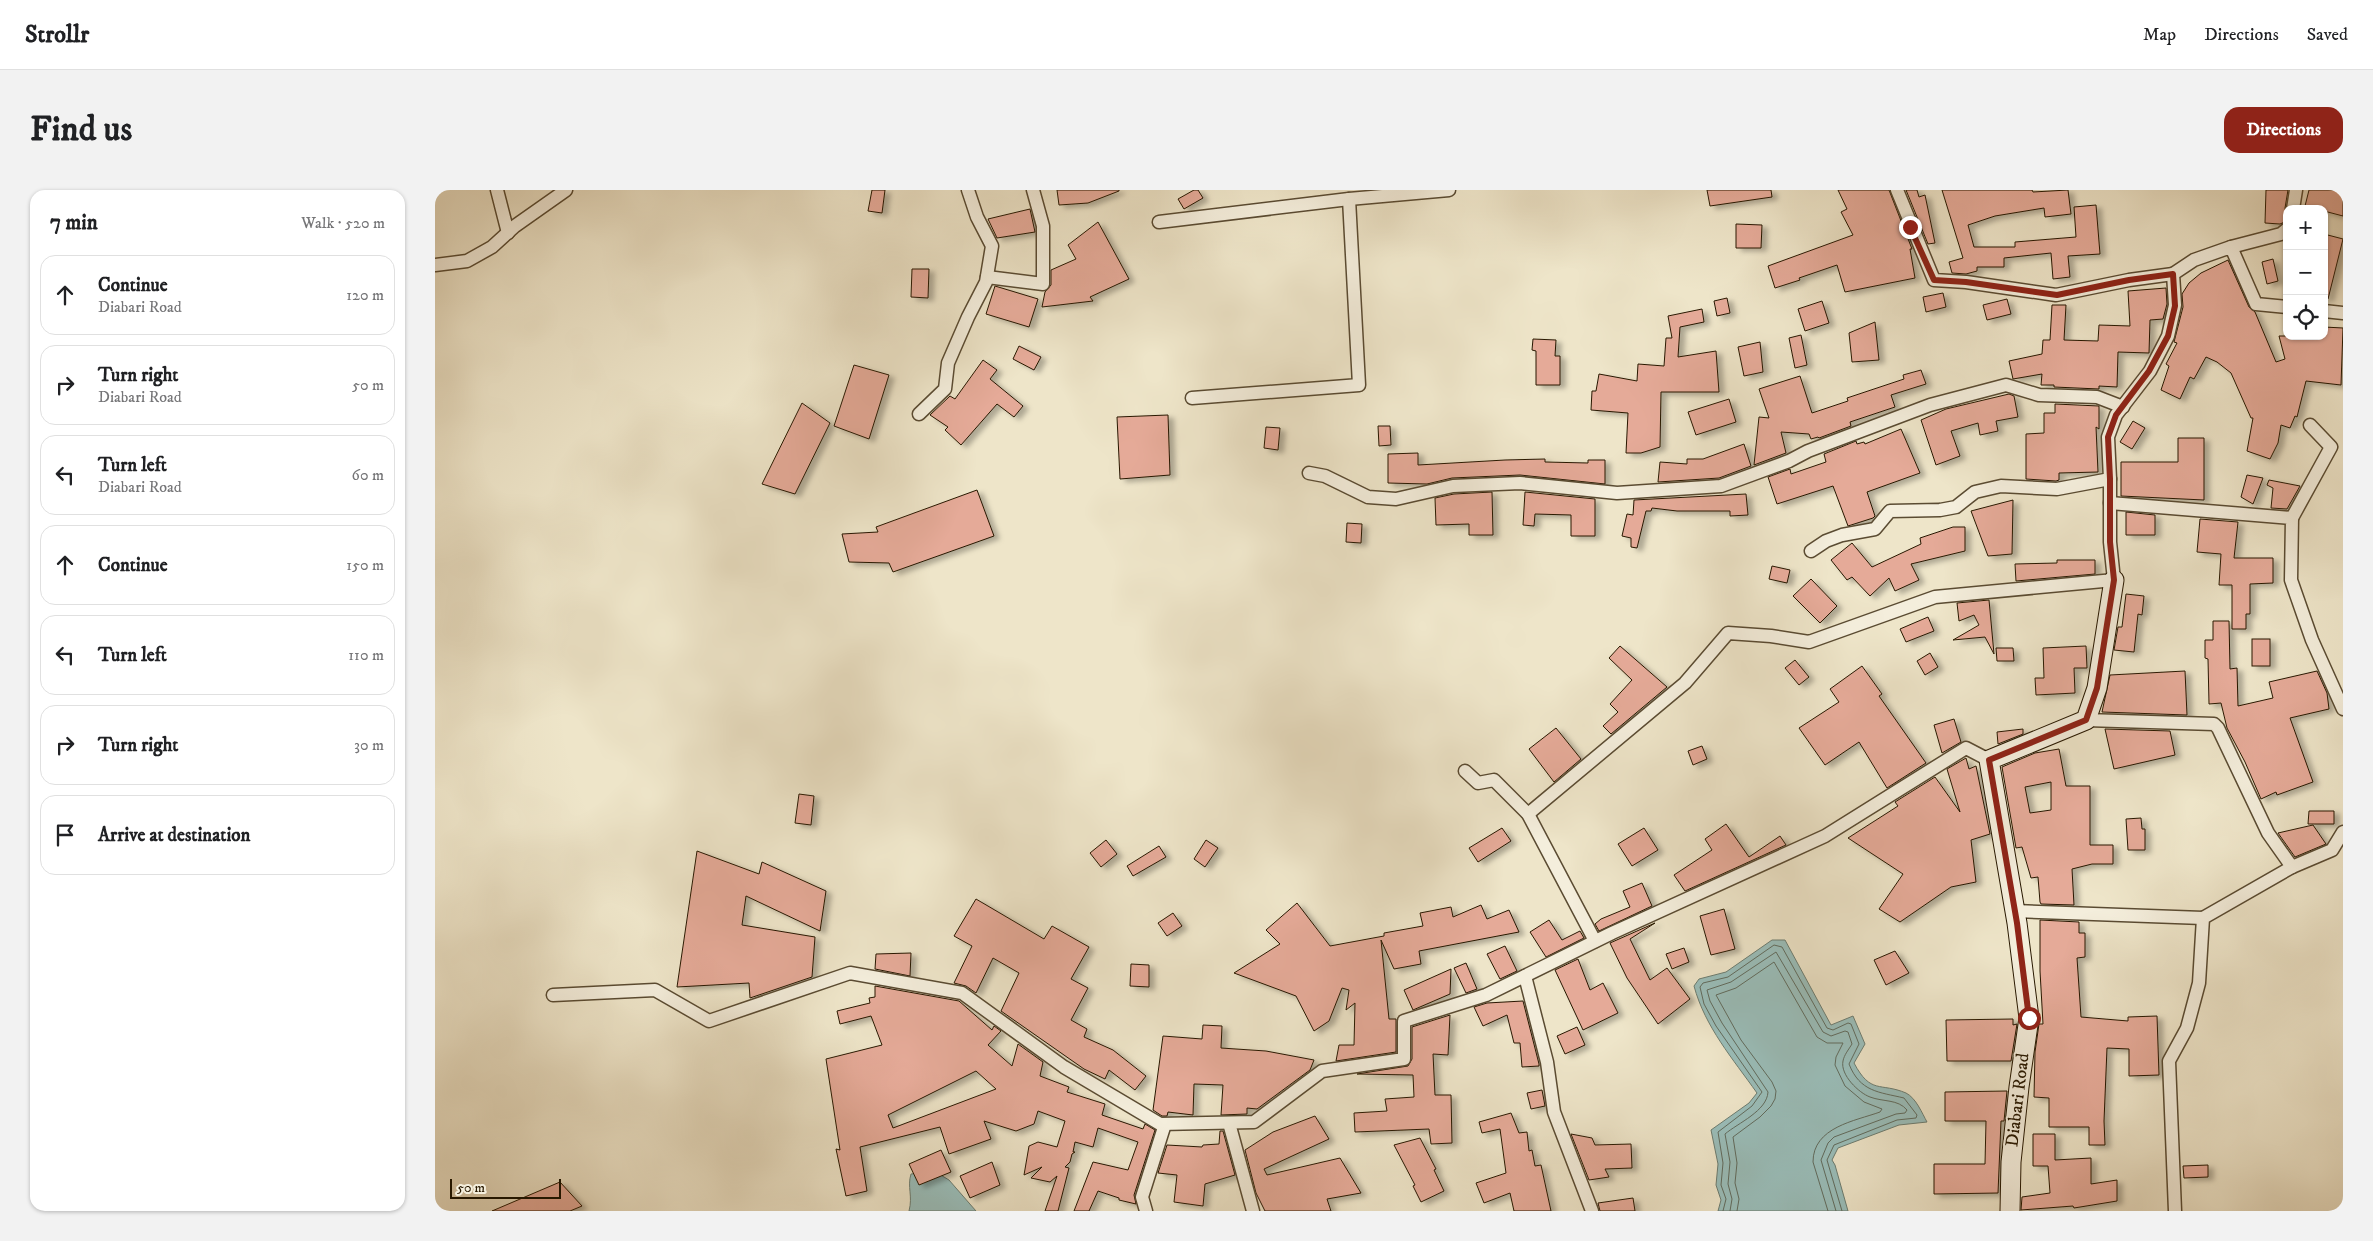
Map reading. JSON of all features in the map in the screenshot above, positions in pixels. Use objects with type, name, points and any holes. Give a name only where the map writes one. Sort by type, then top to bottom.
[{"type":"street","points":[[497,190],[508,232]]},
{"type":"street","points":[[435,265],[467,261],[492,247],[508,232],[566,190]]},
{"type":"street","points":[[919,414],[945,389],[949,363],[987,277],[992,246],[977,217],[968,190]]},
{"type":"street","points":[[987,277],[1043,284],[1043,226],[1033,190]]},
{"type":"street","points":[[1159,222],[1349,199],[1449,190]]},
{"type":"street","points":[[1897,190],[1934,280],[1966,282],[2057,295],[2129,280],[2173,274],[2194,260],[2283,232]]},
{"type":"street","points":[[2294,205],[2296,190]]},
{"type":"street","points":[[1192,398],[1359,385],[1349,199]]},
{"type":"street","points":[[2231,247],[2256,304],[2283,307]]},
{"type":"street","points":[[2086,720],[2097,688],[2114,580],[2110,542],[2108,437],[2116,415],[2149,371],[2168,336],[2175,306],[2173,274]]},
{"type":"street","points":[[2328,311],[2343,313]]},
{"type":"street","points":[[1309,473],[1325,476],[1368,497],[1397,499],[1453,486],[1519,483],[1617,493],[1721,486],[1930,405],[2006,385],[2039,395],[2097,397],[2123,407]]},
{"type":"street","points":[[2310,425],[2331,447],[2293,518],[2291,580],[2312,640],[2343,709]]},
{"type":"street","points":[[1811,551],[1842,535],[1860,534],[1875,529],[1890,511],[1940,510],[1956,507],[1975,492],[2001,486],[2057,489],[2110,479]]},
{"type":"street","points":[[2110,503],[2293,518]]},
{"type":"street","points":[[1528,814],[1685,683],[1727,632],[1809,642],[1935,597],[2114,580]]},
{"type":"street","points":[[553,995],[655,990],[709,1020],[851,973],[962,993],[1064,1068],[1160,1124],[1253,1122],[1322,1071],[1404,1059],[1404,1020],[1486,996],[1595,942],[1825,836],[1966,748],[1989,760],[2086,720],[2214,724],[2218,728],[2268,833],[2293,867]]},
{"type":"street","name":"Diabari Road","points":[[1989,760],[2015,910],[2029,1018],[2012,1153],[2010,1211]]},
{"type":"street","points":[[1465,771],[1477,783],[1494,780],[1528,814],[1595,942]]},
{"type":"street","points":[[2015,910],[2203,918],[2293,867],[2332,850],[2343,832]]},
{"type":"street","points":[[2175,1211],[2169,1061],[2187,1028],[2199,983],[2203,918]]},
{"type":"street","points":[[1525,976],[1547,1062],[1554,1112],[1592,1211]]},
{"type":"street","points":[[1229,1123],[1253,1211]]},
{"type":"street","points":[[1146,1211],[1142,1197],[1165,1124]]},
{"type":"water","points":[[1772,940],[1785,940],[1831,1025],[1853,1016],[1865,1044],[1854,1063],[1860,1073],[1871,1084],[1910,1095],[1927,1122],[1899,1125],[1838,1148],[1832,1160],[1848,1211],[1718,1211],[1721,1200],[1716,1185],[1718,1164],[1711,1130],[1749,1103],[1757,1093],[1712,1029],[1694,986],[1699,979],[1726,972]]},
{"type":"water","points":[[934,1171],[949,1180],[976,1211],[909,1211],[911,1174]]},
{"type":"building","points":[[872,190],[885,190],[882,213],[868,211]]},
{"type":"building","points":[[1057,190],[1119,191],[1088,203],[1059,205]]},
{"type":"building","points":[[1194,190],[1198,190],[1203,198],[1184,209],[1178,199]]},
{"type":"building","points":[[1707,190],[1771,190],[1772,197],[1710,206]]},
{"type":"building","points":[[1838,190],[1889,190],[1912,249],[1910,249],[1915,278],[1845,292],[1837,265],[1775,288],[1768,266],[1853,235],[1841,212],[1847,209]]},
{"type":"building","points":[[1906,190],[1917,190],[1919,197],[1925,195],[1935,243],[1928,244]]},
{"type":"building","points":[[1942,190],[2032,190],[2033,192],[2068,190],[2071,214],[2045,217],[2044,208],[1995,216],[1968,225],[1974,247],[2015,247],[2015,242],[2076,237],[2074,207],[2096,205],[2100,254],[2068,256],[2070,277],[2053,279],[2051,253],[2004,258],[2004,267],[1977,267],[1977,271],[1966,274],[1952,273],[1949,262],[1963,258]]},
{"type":"building","points":[[2266,190],[2288,190],[2286,205],[2283,205],[2283,223],[2265,223]]},
{"type":"building","points":[[2309,190],[2343,190],[2343,216],[2328,212],[2328,205],[2305,205]]},
{"type":"building","points":[[1030,209],[1035,232],[997,238],[988,219]]},
{"type":"building","points":[[1098,222],[1129,279],[1090,297],[1093,301],[1042,307],[1045,292],[1051,285],[1051,270],[1076,259],[1068,245]]},
{"type":"building","points":[[1736,224],[1762,225],[1761,248],[1736,248]]},
{"type":"building","points":[[2328,235],[2343,239],[2328,299]]},
{"type":"building","points":[[2273,259],[2278,281],[2267,284],[2262,262]]},
{"type":"building","points":[[2228,260],[2249,307],[2255,312],[2276,362],[2285,359],[2279,336],[2283,336],[2283,340],[2328,340],[2328,327],[2343,328],[2341,385],[2306,381],[2297,417],[2295,416],[2290,428],[2281,425],[2278,443],[2270,459],[2247,451],[2253,418],[2251,418],[2231,373],[2217,362],[2206,357],[2194,379],[2190,377],[2180,399],[2161,390],[2169,366],[2166,364],[2177,343],[2174,342],[2183,307],[2182,294],[2189,283],[2201,273]]},
{"type":"building","points":[[912,269],[929,269],[928,298],[911,297]]},
{"type":"building","points":[[995,286],[1038,299],[1029,327],[986,314]]},
{"type":"building","points":[[2166,288],[2167,304],[2163,319],[2150,320],[2149,353],[2118,352],[2117,387],[2099,386],[2099,389],[2041,385],[2042,374],[2013,379],[2009,361],[2042,354],[2043,340],[2050,340],[2052,305],[2066,305],[2064,340],[2098,341],[2099,325],[2130,326],[2128,291]]},
{"type":"building","points":[[1943,293],[1946,307],[1926,312],[1923,297]]},
{"type":"building","points":[[1727,298],[1730,313],[1717,316],[1714,301]]},
{"type":"building","points":[[2007,299],[2011,314],[1987,320],[1983,305]]},
{"type":"building","points":[[1822,301],[1829,323],[1805,331],[1798,309]]},
{"type":"building","points":[[1702,309],[1704,322],[1680,327],[1678,357],[1716,351],[1719,392],[1661,392],[1660,447],[1641,453],[1626,453],[1628,413],[1591,410],[1592,391],[1596,391],[1599,374],[1637,381],[1638,364],[1664,366],[1666,338],[1672,338],[1668,316]]},
{"type":"building","points":[[1875,322],[1879,360],[1852,362],[1849,333]]},
{"type":"building","points":[[1801,335],[1807,365],[1795,368],[1789,338]]},
{"type":"building","points":[[1533,339],[1556,340],[1555,356],[1560,356],[1560,385],[1536,385],[1536,351],[1532,350]]},
{"type":"building","points":[[1760,342],[1763,372],[1744,376],[1738,347]]},
{"type":"building","points":[[1019,346],[1041,357],[1034,370],[1013,359]]},
{"type":"building","points":[[983,360],[997,370],[990,379],[1023,406],[1014,417],[997,404],[961,445],[945,430],[948,427],[930,415],[950,396],[955,399]]},
{"type":"building","points":[[854,365],[889,375],[869,439],[834,426]]},
{"type":"building","points":[[1921,370],[1926,384],[1891,395],[1895,407],[1850,422],[1851,426],[1819,438],[1811,439],[1809,434],[1781,432],[1786,453],[1754,465],[1759,417],[1769,418],[1759,389],[1800,376],[1812,413],[1848,401],[1847,398],[1904,379],[1903,375]]},
{"type":"building","points":[[2009,394],[2014,396],[2018,417],[1996,421],[1998,431],[1980,435],[1978,423],[1951,431],[1960,456],[1936,465],[1921,420],[1946,409]]},
{"type":"building","points":[[1729,399],[1736,422],[1696,435],[1688,412]]},
{"type":"building","points":[[802,403],[830,423],[795,494],[762,484]]},
{"type":"building","points":[[2055,404],[2099,406],[2099,429],[2096,427],[2098,472],[2059,473],[2059,480],[2056,481],[2026,479],[2026,434],[2044,433],[2044,413],[2055,413]]},
{"type":"building","points":[[1168,415],[1170,475],[1120,479],[1117,417]]},
{"type":"building","points":[[2133,421],[2145,428],[2132,449],[2120,442]]},
{"type":"building","points":[[1378,426],[1390,426],[1391,445],[1379,446]]},
{"type":"building","points":[[1266,427],[1280,428],[1278,450],[1264,448]]},
{"type":"building","points":[[1901,429],[1920,473],[1867,492],[1875,516],[1873,518],[1848,526],[1833,486],[1777,504],[1768,477],[1790,469],[1791,474],[1826,462],[1824,454],[1856,441],[1857,444],[1864,442],[1865,444]]},
{"type":"building","points":[[2178,438],[2204,438],[2204,500],[2121,496],[2121,462],[2178,462]]},
{"type":"building","points":[[1744,444],[1751,466],[1719,478],[1658,482],[1660,462],[1687,464],[1687,459],[1703,459]]},
{"type":"building","points":[[1418,453],[1418,465],[1505,460],[1545,459],[1545,462],[1588,463],[1588,460],[1605,460],[1605,484],[1520,475],[1452,478],[1427,484],[1388,483],[1388,454]]},
{"type":"building","points":[[2247,475],[2263,478],[2253,504],[2241,497]]},
{"type":"building","points":[[2269,480],[2300,486],[2287,509],[2271,508],[2273,488],[2267,485]]},
{"type":"building","points":[[977,490],[994,536],[893,572],[889,563],[849,562],[842,534],[878,532],[876,527]]},
{"type":"building","points":[[1492,492],[1493,535],[1469,535],[1469,524],[1436,525],[1435,498],[1454,494]]},
{"type":"building","points":[[1525,492],[1595,499],[1595,536],[1571,536],[1571,515],[1535,514],[1534,526],[1523,525]]},
{"type":"building","points":[[1746,494],[1748,515],[1730,516],[1730,511],[1677,511],[1652,508],[1651,511],[1646,511],[1637,548],[1631,547],[1631,538],[1622,536],[1627,514],[1633,515],[1634,500]]},
{"type":"building","points":[[2013,500],[2012,554],[1988,556],[1971,511]]},
{"type":"building","points":[[2126,512],[2155,515],[2155,535],[2126,535]]},
{"type":"building","points":[[2200,519],[2238,522],[2234,558],[2273,558],[2273,583],[2250,584],[2250,614],[2246,614],[2246,629],[2232,629],[2232,585],[2219,585],[2221,554],[2197,552]]},
{"type":"building","points":[[1347,523],[1362,524],[1361,543],[1346,542]]},
{"type":"building","points":[[1953,527],[1965,527],[1965,551],[1911,564],[1919,580],[1895,591],[1889,578],[1870,596],[1852,577],[1847,580],[1831,560],[1852,543],[1872,567],[1921,544],[1920,538]]},
{"type":"building","points":[[2057,560],[2095,560],[2095,574],[2016,581],[2015,564],[2057,563]]},
{"type":"building","points":[[1772,566],[1790,570],[1787,583],[1769,579]]},
{"type":"building","points":[[1811,579],[1837,606],[1820,623],[1793,596]]},
{"type":"building","points":[[2126,594],[2144,596],[2142,615],[2138,614],[2134,652],[2114,650],[2118,627],[2122,627]]},
{"type":"building","points":[[1989,600],[1994,654],[1985,637],[1953,640],[1979,625],[1974,615],[1959,621],[1957,603]]},
{"type":"building","points":[[1928,617],[1934,631],[1906,642],[1900,629]]},
{"type":"building","points":[[2213,621],[2229,621],[2230,669],[2237,668],[2238,706],[2273,698],[2269,682],[2317,671],[2327,693],[2329,709],[2290,718],[2313,782],[2277,795],[2276,792],[2261,799],[2245,762],[2227,728],[2221,703],[2209,704],[2208,659],[2205,658],[2205,640],[2213,640]]},
{"type":"building","points":[[2252,639],[2270,639],[2270,666],[2252,666]]},
{"type":"building","points":[[1620,646],[1667,687],[1611,734],[1603,726],[1618,712],[1610,704],[1632,680],[1609,658]]},
{"type":"building","points":[[2086,646],[2087,668],[2074,668],[2075,693],[2036,695],[2035,678],[2044,678],[2043,648]]},
{"type":"building","points":[[1996,648],[2013,648],[2014,661],[1997,661]]},
{"type":"building","points":[[1930,653],[1938,667],[1925,675],[1917,661]]},
{"type":"building","points":[[1795,660],[1809,677],[1799,685],[1785,668]]},
{"type":"building","points":[[1862,666],[1882,694],[1879,696],[1926,763],[1887,788],[1859,742],[1825,765],[1799,728],[1839,702],[1830,689]]},
{"type":"building","points":[[2185,671],[2187,715],[2102,712],[2110,675]]},
{"type":"building","points":[[1954,719],[1961,742],[1942,753],[1934,725]]},
{"type":"building","points":[[1556,728],[1581,759],[1554,782],[1529,749]]},
{"type":"building","points":[[2023,729],[2023,734],[1998,744],[1997,732]]},
{"type":"building","points":[[2105,729],[2170,731],[2175,755],[2114,769]]},
{"type":"building","points":[[1702,746],[1707,759],[1693,765],[1688,751]]},
{"type":"building","points":[[2059,749],[2066,786],[2090,786],[2090,845],[2113,845],[2113,864],[2092,864],[2072,869],[2074,905],[2041,904],[2038,877],[2031,878],[2022,847],[2016,848],[2002,767],[2035,753]],"holes":[[[2051,782],[2051,810],[2030,813],[2025,787]]]},
{"type":"building","points":[[1966,758],[1969,769],[1976,766],[1990,834],[1971,840],[1976,882],[1951,887],[1900,922],[1879,909],[1903,874],[1848,838],[1898,806],[1895,802],[1935,777],[1960,812],[1947,769]]},
{"type":"building","points":[[799,794],[814,796],[811,825],[795,823]]},
{"type":"building","points":[[2309,811],[2334,811],[2334,824],[2308,824]]},
{"type":"building","points":[[2141,818],[2142,829],[2145,829],[2145,850],[2128,850],[2126,819]]},
{"type":"building","points":[[1726,824],[1749,857],[1780,836],[1786,845],[1685,891],[1674,875],[1712,850],[1705,839]]},
{"type":"building","points":[[2313,825],[2326,844],[2295,857],[2278,833]]},
{"type":"building","points":[[1502,828],[1511,841],[1478,862],[1469,848]]},
{"type":"building","points":[[1644,828],[1658,850],[1632,866],[1618,844]]},
{"type":"building","points":[[1106,840],[1117,854],[1101,867],[1090,853]]},
{"type":"building","points":[[1206,840],[1218,848],[1205,867],[1194,859]]},
{"type":"building","points":[[1159,846],[1166,857],[1133,876],[1127,866]]},
{"type":"building","points":[[697,851],[759,874],[762,862],[826,891],[820,931],[746,896],[742,925],[815,937],[812,977],[750,998],[749,983],[677,987]]},
{"type":"building","points":[[1642,883],[1652,906],[1599,931],[1595,924],[1601,919],[1630,907],[1623,891]]},
{"type":"building","points":[[976,899],[1044,939],[1052,926],[1089,947],[1071,979],[1088,988],[1071,1020],[1087,1029],[1084,1037],[1113,1050],[1146,1076],[1135,1090],[1109,1070],[1105,1079],[1084,1069],[1001,1011],[1019,973],[993,958],[976,993],[966,986],[954,983],[972,946],[954,936]]},
{"type":"building","points":[[1297,903],[1330,946],[1384,936],[1384,933],[1423,926],[1420,913],[1451,907],[1453,917],[1481,905],[1487,919],[1509,910],[1519,932],[1419,951],[1421,964],[1394,969],[1381,940],[1389,1019],[1396,1019],[1396,1052],[1336,1061],[1339,1045],[1354,1045],[1355,1003],[1346,1010],[1349,990],[1342,988],[1329,1021],[1314,1031],[1296,996],[1234,973],[1280,944],[1266,930]]},
{"type":"building","points":[[1724,909],[1735,949],[1711,955],[1700,916]]},
{"type":"building","points":[[1173,913],[1182,926],[1167,936],[1158,923]]},
{"type":"building","points":[[1549,920],[1562,940],[1580,931],[1584,938],[1546,957],[1530,932]]},
{"type":"building","points":[[2040,920],[2079,922],[2079,933],[2085,933],[2085,957],[2077,958],[2081,1017],[2128,1021],[2128,1017],[2157,1016],[2159,1075],[2129,1076],[2129,1049],[2107,1048],[2105,1145],[2089,1145],[2089,1127],[2049,1127],[2049,1098],[2034,1097],[2035,1052],[2039,1024],[2043,1024]]},
{"type":"building","points":[[1655,923],[1630,939],[1650,980],[1667,968],[1690,999],[1658,1024],[1627,978],[1610,943]]},
{"type":"building","points":[[1505,946],[1517,971],[1500,979],[1487,954]]},
{"type":"building","points":[[1684,948],[1689,962],[1672,969],[1666,954]]},
{"type":"building","points":[[1895,951],[1909,973],[1886,985],[1874,960]]},
{"type":"building","points":[[911,953],[910,976],[875,969],[876,954]]},
{"type":"building","points":[[1578,959],[1590,990],[1603,983],[1618,1013],[1583,1030],[1555,970]]},
{"type":"building","points":[[1466,963],[1477,989],[1466,993],[1454,968]]},
{"type":"building","points":[[1131,964],[1149,965],[1149,987],[1130,986]]},
{"type":"building","points":[[1451,969],[1450,994],[1413,1010],[1404,990]]},
{"type":"building","points":[[875,986],[959,1001],[992,1030],[994,1026],[1001,1031],[988,1045],[1012,1066],[1018,1044],[1043,1062],[1040,1076],[1069,1087],[1067,1092],[1105,1104],[1102,1115],[1143,1129],[1145,1124],[1155,1130],[1134,1195],[1136,1204],[1119,1200],[1119,1198],[1098,1191],[1089,1211],[1074,1211],[1093,1162],[1128,1170],[1138,1142],[1098,1128],[1093,1147],[1075,1142],[1073,1152],[1075,1152],[1065,1167],[1069,1168],[1058,1211],[1045,1211],[1057,1176],[1050,1182],[1031,1178],[1042,1167],[1024,1175],[1029,1146],[1038,1142],[1057,1147],[1065,1121],[1038,1111],[1034,1124],[1016,1131],[984,1121],[991,1139],[949,1154],[940,1127],[860,1147],[867,1191],[846,1196],[836,1149],[840,1150],[826,1059],[882,1045],[871,1016],[840,1024],[837,1011],[870,1003],[869,998],[875,997]],"holes":[[[976,1071],[996,1089],[893,1128],[888,1115]]]},
{"type":"building","points":[[1523,1001],[1539,1066],[1522,1067],[1520,1043],[1514,1043],[1507,1015],[1483,1026],[1474,1007],[1487,1003]]},
{"type":"building","points":[[1450,1015],[1448,1055],[1433,1054],[1435,1095],[1451,1095],[1452,1143],[1431,1144],[1429,1129],[1355,1132],[1354,1113],[1387,1111],[1385,1099],[1414,1097],[1413,1075],[1357,1074],[1408,1066],[1412,1059],[1412,1027]]},
{"type":"building","points":[[2013,1019],[2013,1025],[2017,1024],[2011,1061],[1947,1061],[1946,1020]]},
{"type":"building","points":[[1203,1025],[1222,1026],[1221,1048],[1266,1051],[1314,1060],[1310,1070],[1257,1109],[1247,1108],[1247,1114],[1221,1115],[1223,1085],[1194,1084],[1193,1115],[1168,1112],[1167,1116],[1162,1116],[1153,1110],[1163,1036],[1202,1039]]},
{"type":"building","points":[[1577,1027],[1585,1045],[1565,1054],[1557,1036]]},
{"type":"building","points":[[1542,1090],[1545,1106],[1531,1109],[1527,1093]]},
{"type":"building","points":[[2007,1091],[2004,1121],[2001,1121],[1998,1193],[1934,1194],[1934,1164],[1985,1164],[1986,1121],[1945,1121],[1945,1092]]},
{"type":"building","points":[[1511,1113],[1519,1133],[1527,1132],[1529,1151],[1532,1150],[1535,1166],[1541,1165],[1551,1211],[1514,1211],[1510,1193],[1484,1203],[1476,1183],[1506,1173],[1500,1129],[1482,1133],[1479,1122]]},
{"type":"building","points":[[1315,1116],[1329,1139],[1264,1169],[1267,1175],[1340,1158],[1361,1193],[1327,1199],[1331,1211],[1265,1211],[1256,1193],[1245,1150],[1273,1132]]},
{"type":"building","points":[[1220,1131],[1223,1131],[1235,1175],[1205,1184],[1203,1206],[1174,1202],[1177,1175],[1158,1173],[1167,1145],[1202,1147],[1203,1145],[1219,1144]]},
{"type":"building","points":[[1571,1134],[1592,1138],[1595,1145],[1631,1144],[1632,1168],[1605,1169],[1609,1177],[1589,1180]]},
{"type":"building","points":[[2033,1134],[2055,1134],[2055,1160],[2091,1158],[2091,1184],[2117,1180],[2117,1201],[2074,1208],[2073,1206],[2021,1210],[2022,1197],[2050,1193],[2048,1166],[2033,1166]]},
{"type":"building","points":[[1420,1138],[1436,1169],[1434,1170],[1444,1191],[1421,1202],[1413,1186],[1415,1185],[1394,1145]]},
{"type":"building","points":[[941,1150],[951,1172],[919,1185],[909,1164]]},
{"type":"building","points":[[992,1162],[1000,1185],[970,1198],[960,1176]]},
{"type":"building","points":[[2208,1165],[2208,1177],[2184,1178],[2183,1166]]},
{"type":"building","points":[[560,1182],[582,1206],[570,1211],[492,1211]]},
{"type":"building","points":[[1633,1198],[1635,1211],[1600,1211],[1598,1203]]},
{"type":"route","points":[[1910,227],[1934,280],[1966,282],[2057,295],[2129,280],[2173,274],[2175,306],[2168,336],[2149,371],[2116,415],[2108,437],[2110,542],[2114,580],[2097,688],[2086,720],[1989,760],[2017,923],[2029,1018]]}]
